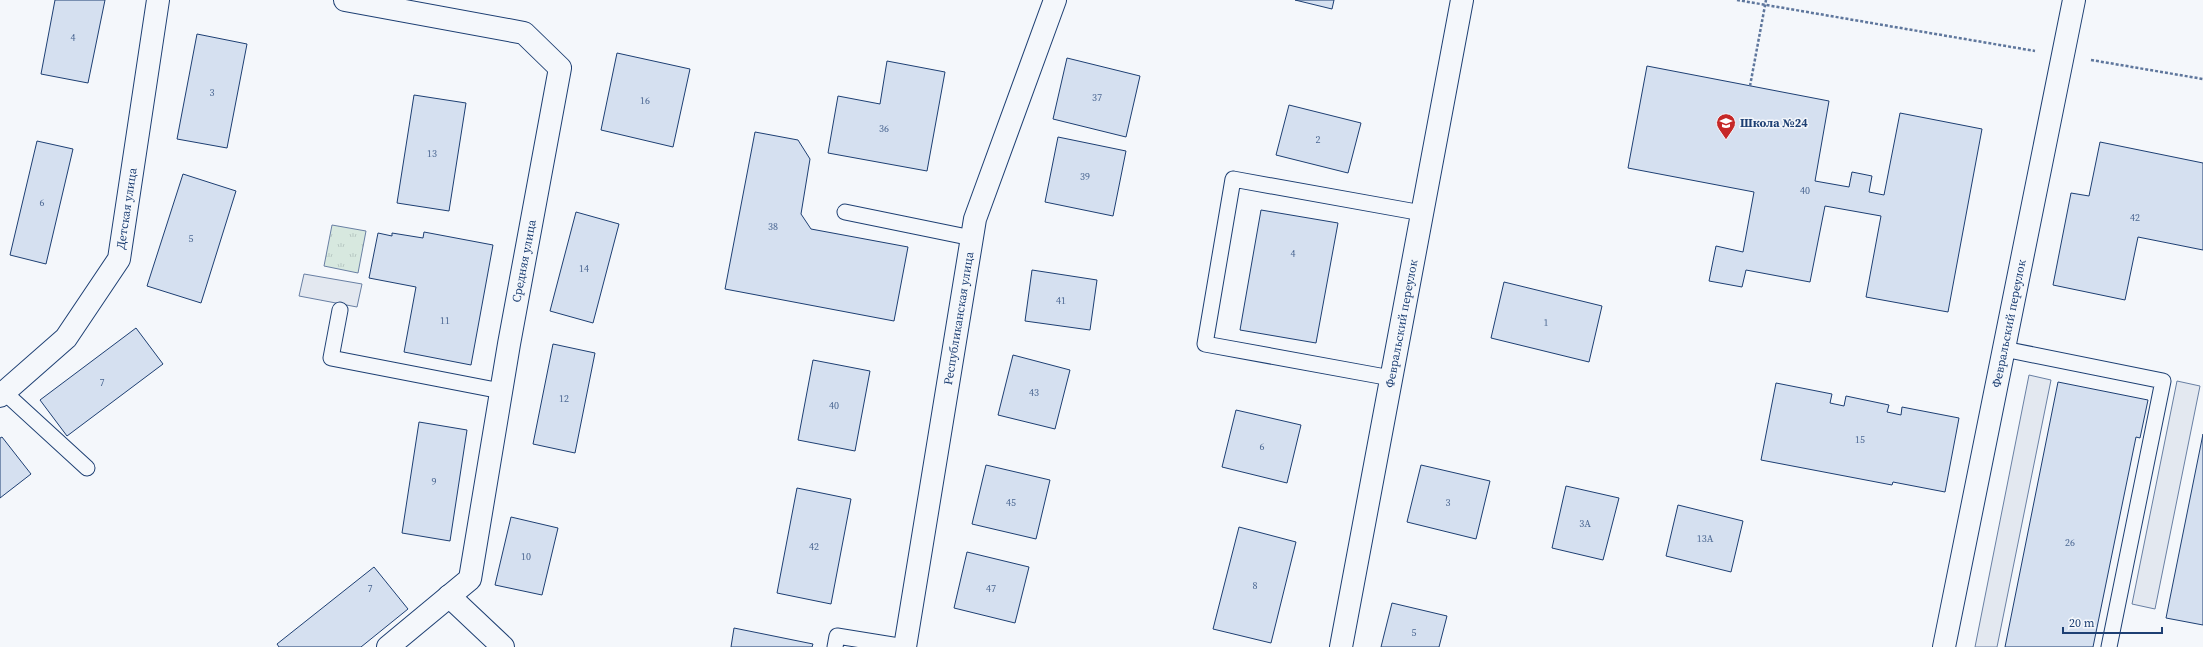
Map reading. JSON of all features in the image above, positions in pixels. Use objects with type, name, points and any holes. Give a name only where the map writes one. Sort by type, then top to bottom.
[{"type":"street","name":"Детская улица","points":[[2,394],[66,338],[119,259],[158,0]]},
{"type":"street","name":"Средняя улица","points":[[345,0],[524,33],[560,68],[501,391],[470,579],[388,647]]},
{"type":"street","name":"Республиканская улица","points":[[905,647],[975,219],[1055,0]]},
{"type":"street","name":"Февральский переулок","points":[[1341,647],[1462,0]]},
{"type":"street","name":"Февральский переулок","points":[[1944,647],[2074,0]]},
{"type":"street","points":[[449,596],[503,647]]},
{"type":"lane","points":[[1392,378],[1205,344],[1234,179],[1422,213]]},
{"type":"lane","points":[[845,212],[972,238]]},
{"type":"lane","points":[[340,310],[331,358],[501,391]]},
{"type":"lane","points":[[2004,350],[2163,381],[2109,647]]},
{"type":"lane","points":[[2,394],[87,468]]},
{"type":"lane","points":[[835,647],[837,636],[905,647]]},
{"type":"path","points":[[1737,0],[1765,6],[2203,79]]},
{"type":"path","points":[[1750,86],[1766,0]]},
{"type":"green space","points":[[332,225],[366,231],[358,273],[324,266]]},
{"type":"shaded area","points":[[304,274],[362,284],[357,307],[299,296]]},
{"type":"shaded area","points":[[2029,375],[2051,380],[1997,647],[1975,647]]},
{"type":"shaded area","points":[[2177,381],[2200,386],[2155,609],[2132,604]]},
{"type":"building","points":[[55,0],[105,0],[88,83],[41,74]]},
{"type":"building","points":[[1295,0],[1334,0],[1332,9]]},
{"type":"building","points":[[197,34],[247,44],[227,148],[177,139]]},
{"type":"building","points":[[617,53],[690,69],[673,147],[601,130]]},
{"type":"building","points":[[1067,58],[1140,76],[1126,137],[1053,119]]},
{"type":"building","points":[[887,61],[945,72],[927,171],[828,153],[838,96],[880,104]]},
{"type":"building","points":[[1647,66],[1829,101],[1815,181],[1849,187],[1852,172],[1872,176],[1869,192],[1884,195],[1900,113],[1982,129],[1948,312],[1866,297],[1881,216],[1825,206],[1810,282],[1746,270],[1742,287],[1709,281],[1716,246],[1743,252],[1754,192],[1628,168]]},
{"type":"building","points":[[414,95],[466,103],[449,211],[397,203]]},
{"type":"building","points":[[1289,105],[1361,123],[1348,173],[1276,155]]},
{"type":"building","points":[[755,132],[798,140],[810,159],[801,214],[811,229],[908,247],[894,321],[725,289]]},
{"type":"building","points":[[1058,137],[1126,151],[1113,216],[1045,202]]},
{"type":"building","points":[[37,141],[73,149],[46,264],[10,255]]},
{"type":"building","points":[[2100,142],[2203,163],[2203,250],[2138,237],[2125,300],[2053,285],[2071,193],[2089,196]]},
{"type":"building","points":[[183,174],[236,191],[201,303],[147,286]]},
{"type":"building","points":[[1261,210],[1338,223],[1316,343],[1240,330]]},
{"type":"building","points":[[576,212],[619,224],[593,323],[550,311]]},
{"type":"building","points":[[424,232],[493,245],[471,365],[404,352],[416,287],[369,278],[378,233],[392,236],[392,233],[423,238]]},
{"type":"building","points":[[1032,270],[1097,280],[1090,330],[1025,321]]},
{"type":"building","points":[[1504,282],[1602,306],[1589,362],[1491,338]]},
{"type":"building","points":[[136,328],[163,364],[67,436],[40,400]]},
{"type":"building","points":[[553,344],[595,353],[575,453],[533,444]]},
{"type":"building","points":[[1013,355],[1070,370],[1055,429],[998,415]]},
{"type":"building","points":[[813,360],[870,371],[855,451],[798,440]]},
{"type":"building","points":[[2058,382],[2148,400],[2140,438],[2136,437],[2093,647],[2005,647]]},
{"type":"building","points":[[1776,383],[1832,394],[1830,403],[1844,406],[1846,396],[1889,405],[1887,412],[1901,415],[1902,407],[1959,418],[1945,492],[1893,482],[1892,485],[1761,460]]},
{"type":"building","points":[[1236,410],[1301,425],[1287,483],[1222,467]]},
{"type":"building","points":[[419,422],[467,430],[450,541],[402,533]]},
{"type":"building","points":[[2203,434],[2203,625],[2166,618]]},
{"type":"building","points":[[2,437],[31,474],[0,498],[0,438]]},
{"type":"building","points":[[986,465],[1050,480],[1036,539],[972,524]]},
{"type":"building","points":[[1421,465],[1490,481],[1476,539],[1407,522]]},
{"type":"building","points":[[1566,486],[1619,498],[1603,560],[1552,548]]},
{"type":"building","points":[[797,488],[851,499],[831,604],[777,593]]},
{"type":"building","points":[[1678,505],[1743,521],[1731,572],[1666,556]]},
{"type":"building","points":[[511,517],[558,528],[542,595],[495,585]]},
{"type":"building","points":[[1239,527],[1296,542],[1271,643],[1213,629]]},
{"type":"building","points":[[967,552],[1029,567],[1015,623],[954,608]]},
{"type":"building","points":[[374,567],[408,609],[361,647],[279,647],[277,644]]},
{"type":"building","points":[[1392,603],[1447,616],[1439,647],[1381,647]]},
{"type":"building","points":[[734,628],[813,644],[812,647],[731,647]]},
{"type":"place","name":"Школа №24","points":[[1726,140]]}]
